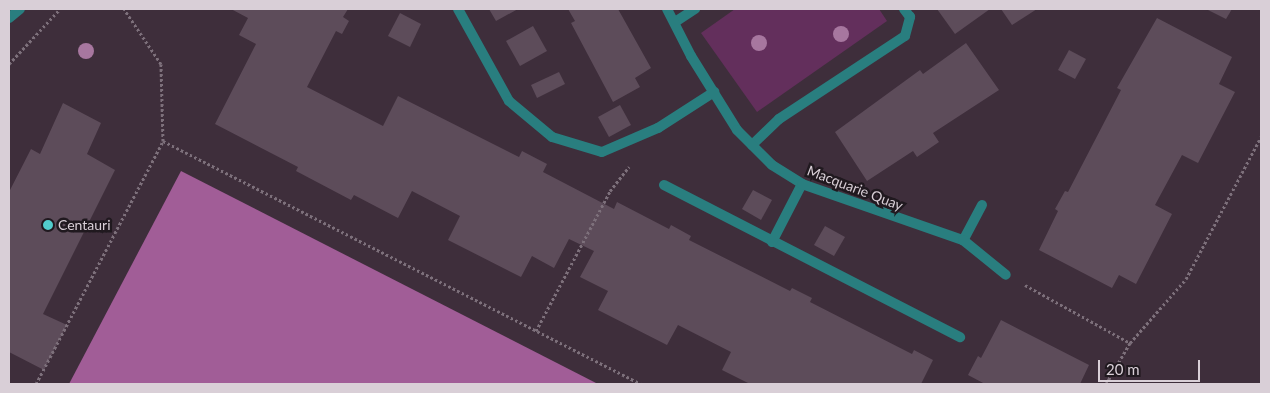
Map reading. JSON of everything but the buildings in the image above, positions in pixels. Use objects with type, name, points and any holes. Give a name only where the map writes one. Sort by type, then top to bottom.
[{"type":"street","points":[[9,18],[20,9]]},
{"type":"street","points":[[458,9],[509,101],[552,137],[602,152],[658,128],[714,92]]},
{"type":"street","name":"Macquarie Quay","points":[[667,9],[737,130],[772,165],[802,184],[963,240],[1006,275]]},
{"type":"street","points":[[675,22],[695,9]]},
{"type":"street","points":[[752,146],[779,119],[905,36],[910,17],[904,9]]},
{"type":"street","points":[[772,242],[802,184]]},
{"type":"street","points":[[664,185],[960,337]]},
{"type":"street","points":[[963,240],[982,205]]},
{"type":"path","points":[[9,64],[60,9]]},
{"type":"path","points":[[36,384],[163,142],[161,64],[124,9]]},
{"type":"path","points":[[1106,384],[1130,343],[1186,279],[1261,137]]},
{"type":"path","points":[[163,142],[641,384]]},
{"type":"path","points":[[536,331],[610,191],[634,160]]},
{"type":"path","points":[[1006,275],[1130,343]]},
{"type":"shaded area","points":[[735,9],[879,9],[887,21],[757,112],[701,33]]},
{"type":"shaded area","points":[[181,171],[598,384],[69,384]]},
{"type":"place","name":"Centauri","points":[[48,225]]}]
